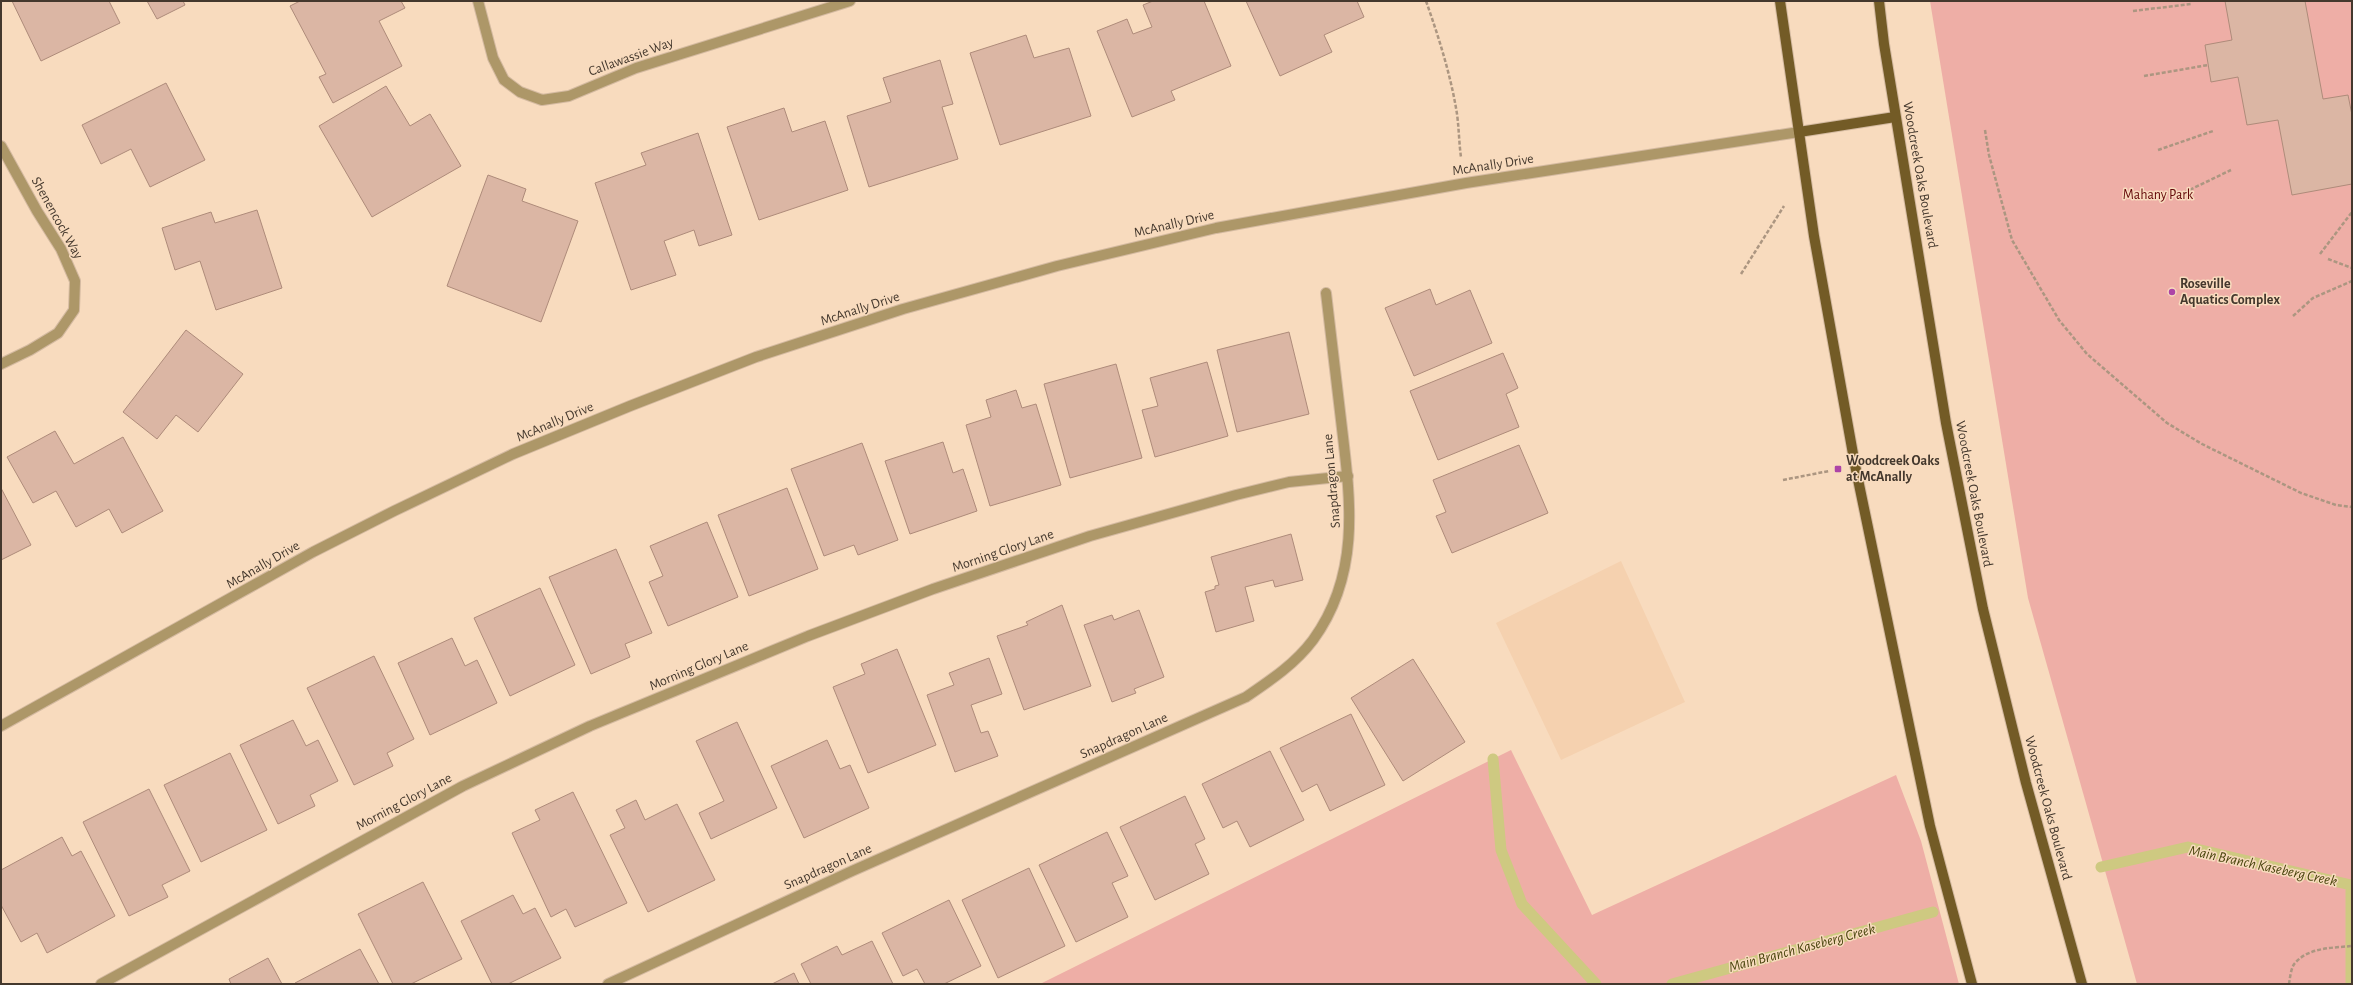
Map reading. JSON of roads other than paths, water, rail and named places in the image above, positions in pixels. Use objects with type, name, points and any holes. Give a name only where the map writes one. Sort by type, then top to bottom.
[{"type":"main road","points":[[1780,1],[1814,236],[1855,465],[1930,826],[1972,984]]},
{"type":"main road","name":"Woodcreek Oaks Boulevard","points":[[1879,1],[1896,116],[1946,424],[1983,609],[2026,783],[2082,984]]},
{"type":"main road","points":[[1799,132],[1896,116]]},
{"type":"street","name":"Callawassie Way","points":[[478,1],[493,58],[504,80],[520,92],[542,100],[569,96],[636,68],[850,1]]},
{"type":"street","name":"McAnally Drive","points":[[1,726],[313,552],[394,511],[521,451],[630,406],[756,357],[903,309],[1065,264],[1216,228],[1466,183],[1799,132]]},
{"type":"street","name":"Shenencock Way","points":[[1,146],[37,211],[61,249],[75,281],[74,310],[58,333],[30,350],[1,364]]},
{"type":"street","name":"Snapdragon Lane","points":[[608,984],[852,871],[1246,697],[1288,667],[1313,640],[1333,606],[1345,568],[1350,539],[1351,508],[1348,476],[1326,293]]},
{"type":"street","name":"Morning Glory Lane","points":[[102,984],[463,786],[590,726],[808,636],[933,589],[1090,536],[1281,484],[1348,476]]},
{"type":"waterway","points":[[1493,759],[1501,850],[1522,904],[1596,984]]},
{"type":"waterway","name":"Main Branch Kaseberg Creek","points":[[2101,867],[2188,847],[2351,885],[2351,984]]},
{"type":"waterway","name":"Main Branch Kaseberg Creek","points":[[1672,984],[1933,912]]},
{"type":"place","name":"Roseville Aquatics Complex","points":[[2172,292]]},
{"type":"place","name":"Woodcreek Oaks at McAnally","points":[[1838,469]]},
{"type":"park label","name":"Mahany Park","points":[[2158,195]]}]
